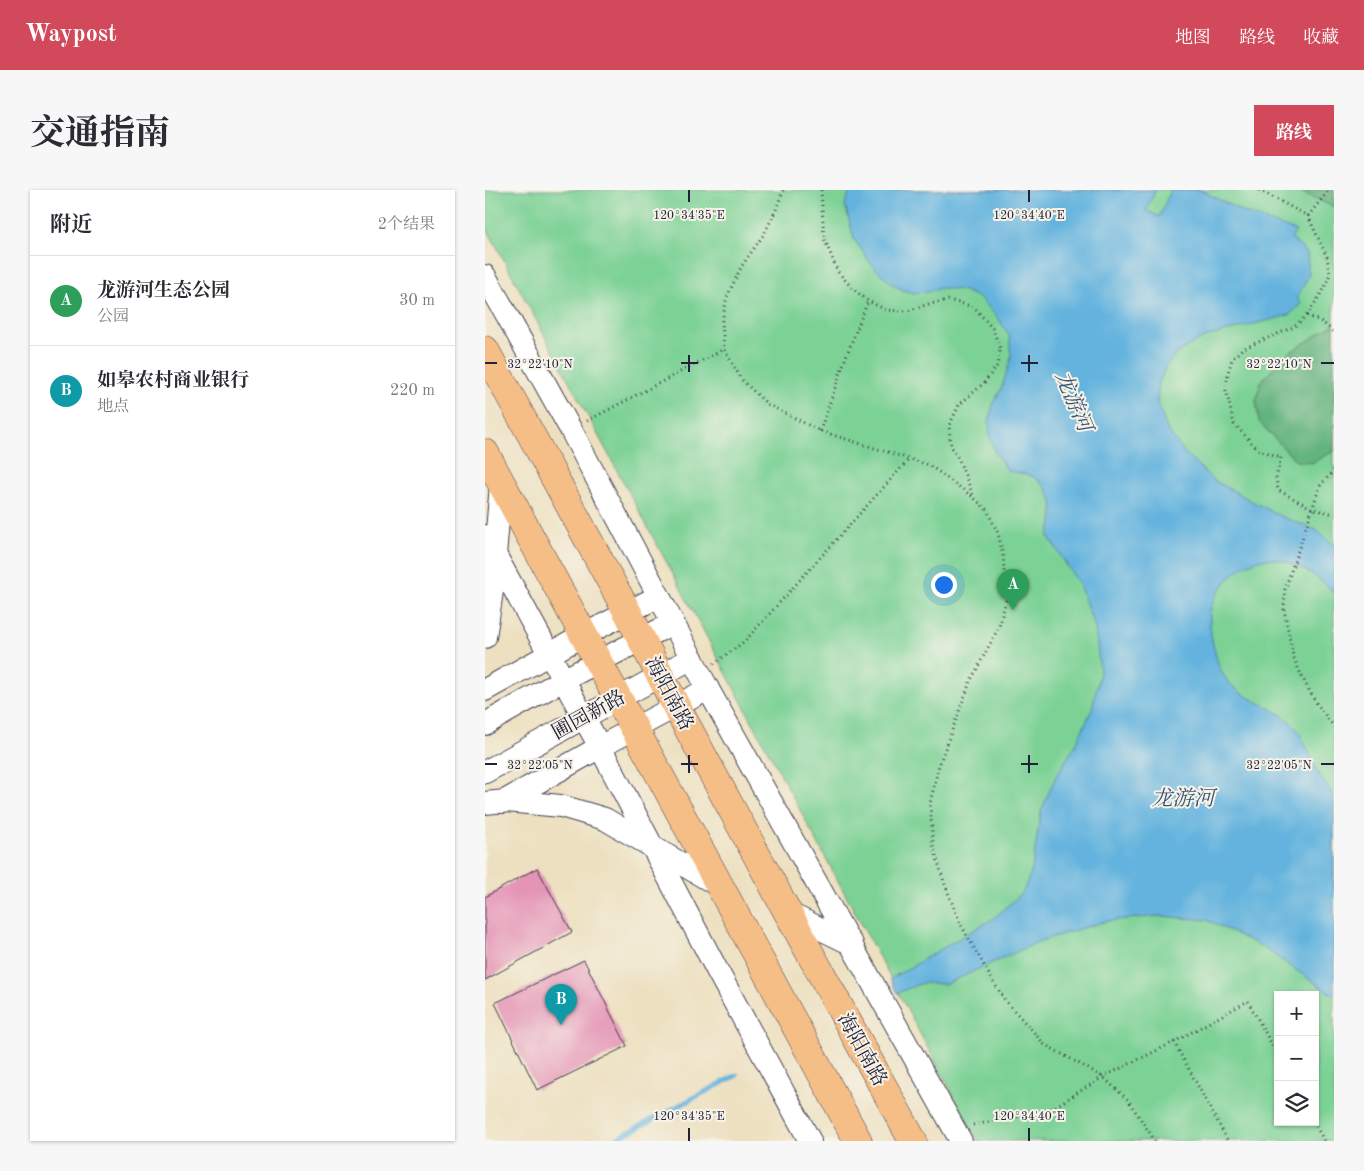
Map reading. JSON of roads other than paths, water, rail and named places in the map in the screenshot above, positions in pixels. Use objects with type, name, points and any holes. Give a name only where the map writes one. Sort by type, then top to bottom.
[{"type":"main road","name":"海阳南路","points":[[485,350],[629,612],[641,640],[676,706],[913,1141]]},
{"type":"main road","points":[[485,453],[619,697],[858,1141]]},
{"type":"street","points":[[485,276],[571,430],[700,674],[958,1135]]},
{"type":"street","points":[[485,638],[492,591],[490,544],[501,484]]},
{"type":"street","points":[[490,544],[810,1141]]},
{"type":"street","points":[[485,690],[659,596]]},
{"type":"street","name":"圃园新路","points":[[485,724],[563,680],[673,623]]},
{"type":"street","points":[[485,812],[495,802],[676,706],[700,674]]},
{"type":"street","name":"圃园新路","points":[[485,772],[660,675],[700,674]]},
{"type":"street","points":[[495,802],[561,806],[605,819],[721,887]]},
{"type":"street","points":[[788,913],[851,944]]},
{"type":"water","name":"龙游河","points":[[850,190],[1156,190],[1146,210],[1159,217],[1171,190],[1201,190],[1243,212],[1296,231],[1291,238],[1307,253],[1309,275],[1297,298],[1301,304],[1289,315],[1206,337],[1175,355],[1166,367],[1159,382],[1157,403],[1168,431],[1185,453],[1213,480],[1278,515],[1316,530],[1334,545],[1334,593],[1312,574],[1292,564],[1273,559],[1264,559],[1248,564],[1232,575],[1215,597],[1210,611],[1210,619],[1215,654],[1226,679],[1244,695],[1288,719],[1303,739],[1320,776],[1334,794],[1334,996],[1261,946],[1207,920],[1160,916],[1106,921],[1040,941],[946,984],[922,983],[897,993],[890,979],[994,918],[1023,892],[1032,870],[1041,811],[1056,776],[1076,744],[1092,709],[1100,672],[1095,628],[1079,584],[1048,536],[1053,512],[1047,490],[1032,476],[1008,471],[995,453],[990,436],[989,422],[993,404],[1002,387],[1011,358],[1009,335],[998,318],[980,298],[962,290],[941,288],[928,292],[914,293],[892,284],[872,265],[854,239],[845,205]]},
{"type":"waterway","points":[[612,1141],[737,1075]]},
{"type":"place","name":"龙游河生态公园","points":[[1013,610]]},
{"type":"place","name":"如皋农村商业银行","points":[[561,1025]]}]
